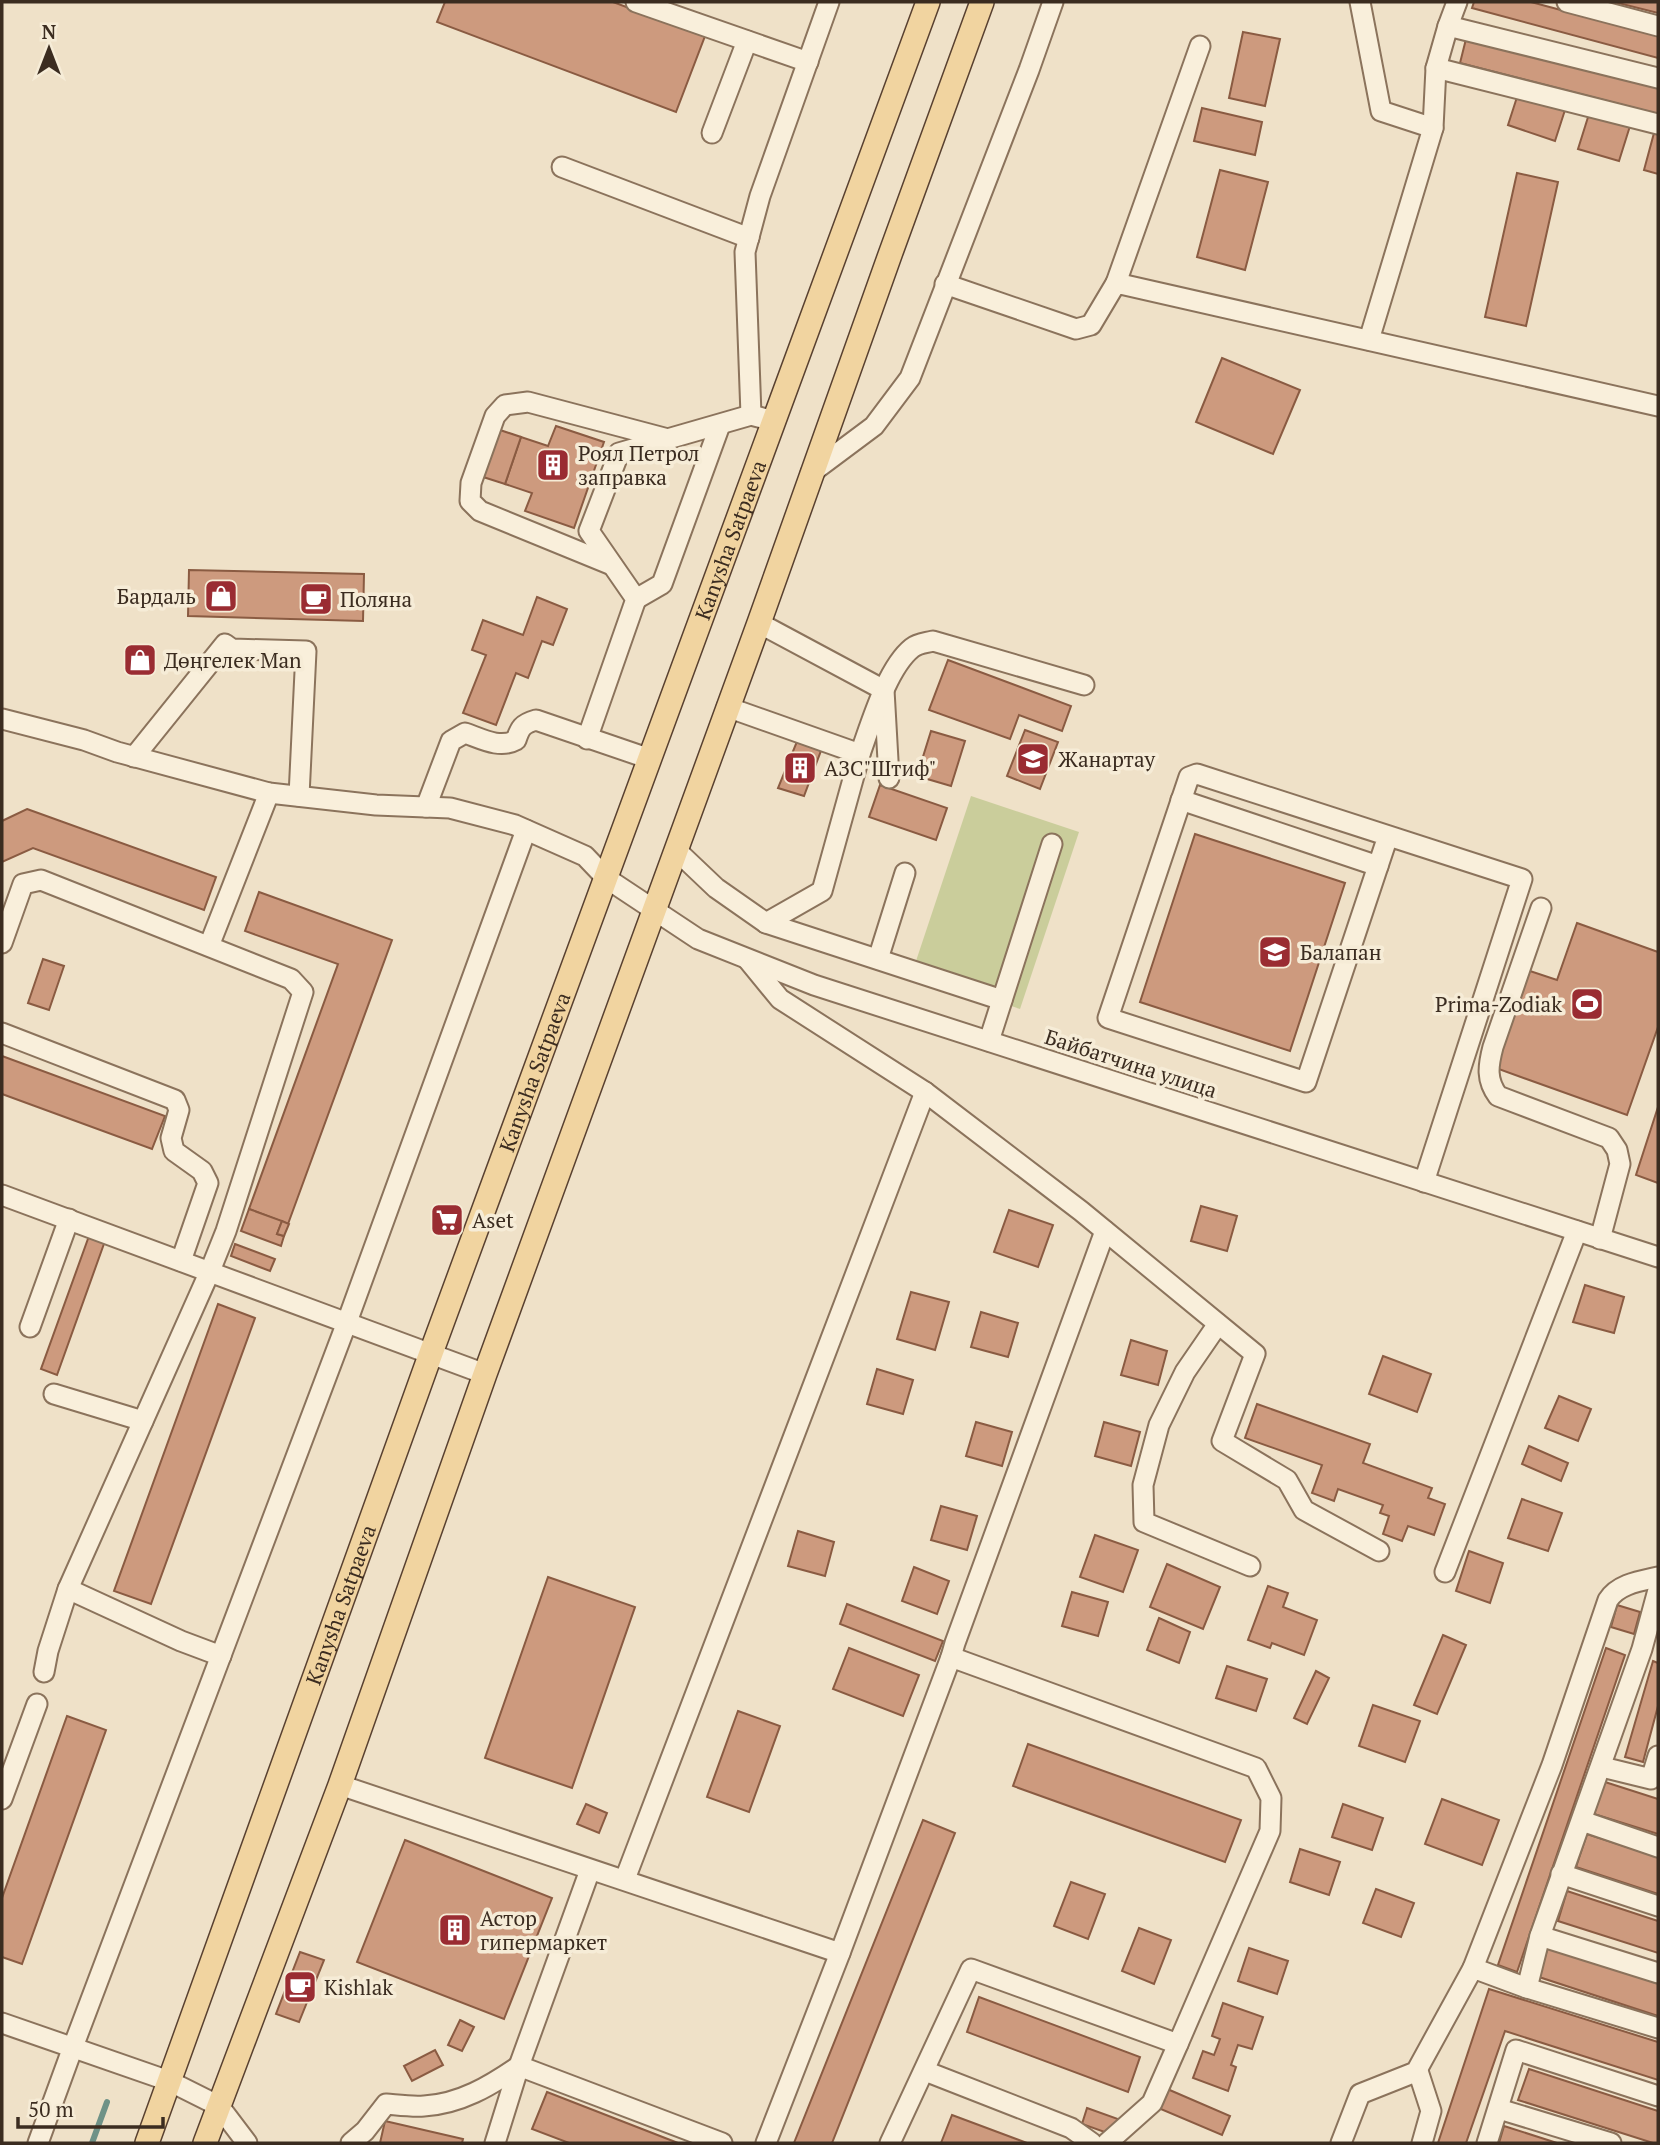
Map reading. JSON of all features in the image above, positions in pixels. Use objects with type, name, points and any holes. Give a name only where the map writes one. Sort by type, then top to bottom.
[{"type":"main road","name":"Kanysha Satpaeva","points":[[147,2143],[431,1353],[928,2]]},
{"type":"main road","points":[[205,2143],[340,1784],[485,1374],[982,2]]},
{"type":"street","points":[[636,2],[808,62]]},
{"type":"street","points":[[751,415],[745,252],[760,196],[829,2]]},
{"type":"street","points":[[811,473],[874,426],[910,378],[1053,2]]},
{"type":"street","points":[[1360,2],[1381,111],[1433,128]]},
{"type":"street","points":[[1369,340],[1433,128],[1436,68],[1457,2]]},
{"type":"street","points":[[1567,2],[1658,26]]},
{"type":"street","points":[[1448,26],[1658,78]]},
{"type":"street","points":[[712,133],[747,41]]},
{"type":"street","points":[[945,284],[1076,329],[1091,325],[1116,283],[1200,46]]},
{"type":"street","points":[[1436,68],[1658,124]]},
{"type":"street","points":[[562,167],[748,238]]},
{"type":"street","points":[[1116,283],[1658,406]]},
{"type":"street","points":[[612,565],[480,511],[470,501],[471,483],[495,416],[505,405],[528,402],[669,439]]},
{"type":"street","points":[[636,598],[589,531],[620,453],[751,415],[774,421]]},
{"type":"street","points":[[587,739],[636,598],[662,584],[720,425]]},
{"type":"street","points":[[759,623],[884,690]]},
{"type":"street","points":[[766,923],[822,891],[860,754],[884,690],[904,657],[915,645],[933,641],[1084,685]]},
{"type":"street","points":[[134,757],[225,644],[232,649],[306,651],[299,796]]},
{"type":"street","points":[[884,690],[889,778]]},
{"type":"street","points":[[727,707],[860,754]]},
{"type":"street","name":"Байбатчина улица","points":[[2,719],[269,793],[376,805],[450,808],[526,830],[584,856],[606,878],[698,939],[814,985],[1658,1257]]},
{"type":"street","points":[[426,807],[451,741],[465,733],[508,745],[516,740],[520,727],[536,720],[650,759]]},
{"type":"street","points":[[1388,835],[1306,1082],[1108,1018],[1189,777],[1197,774],[1388,835],[1522,879],[1424,1181]]},
{"type":"street","points":[[209,946],[269,793]]},
{"type":"street","points":[[1181,800],[1378,866]]},
{"type":"street","points":[[38,2143],[347,1322],[526,830]]},
{"type":"street","points":[[989,1041],[1052,844]]},
{"type":"street","points":[[676,850],[716,888],[766,923],[1002,1000]]},
{"type":"street","points":[[878,959],[905,873]]},
{"type":"street","points":[[2,943],[23,884],[41,880],[291,979],[303,992],[210,1271],[68,1589],[44,1672]]},
{"type":"street","points":[[1541,908],[1493,1047],[1488,1067],[1491,1086],[1498,1096],[1609,1138],[1617,1150],[1620,1164],[1600,1239]]},
{"type":"street","points":[[747,959],[780,999],[925,1092],[1105,1231],[1255,1353],[1222,1441],[1287,1480],[1304,1510],[1379,1551]]},
{"type":"street","points":[[2,1033],[175,1100],[179,1110],[171,1138],[174,1152],[202,1171],[208,1183],[237,1196]]},
{"type":"street","points":[[625,1879],[925,1092]]},
{"type":"street","points":[[181,1261],[208,1183]]},
{"type":"street","points":[[2,1195],[485,1374]]},
{"type":"street","points":[[30,1327],[69,1219]]},
{"type":"street","points":[[766,2143],[951,1657],[1105,1231]]},
{"type":"street","points":[[1445,1572],[1577,1231]]},
{"type":"street","points":[[1218,1324],[1185,1372],[1160,1425],[1143,1485],[1144,1522],[1250,1566]]},
{"type":"street","points":[[54,1394],[143,1421]]},
{"type":"street","points":[[1422,2143],[1431,2111],[1417,2070],[1473,1968],[1552,1765],[1608,1600],[1623,1587],[1658,1577]]},
{"type":"street","points":[[68,1589],[181,1641],[221,1656]]},
{"type":"street","points":[[1527,1988],[1540,1936],[1561,1874],[1650,1651],[1658,1590]]},
{"type":"street","points":[[951,1657],[1256,1768],[1271,1798],[1270,1831],[1152,2103],[1107,2143]]},
{"type":"street","points":[[2,1799],[37,1704]]},
{"type":"street","points":[[1602,1767],[1655,1780],[1658,1756]]},
{"type":"street","points":[[340,1784],[840,1953]]},
{"type":"street","points":[[1582,1821],[1658,1847]]},
{"type":"street","points":[[495,2143],[519,2066],[590,1870]]},
{"type":"street","points":[[1561,1874],[1658,1906]]},
{"type":"street","points":[[1540,1936],[1658,1973]]},
{"type":"street","points":[[1473,1968],[1527,1988],[1658,2028]]},
{"type":"street","points":[[890,2143],[971,1969],[1178,2043]]},
{"type":"street","points":[[2,2023],[169,2081],[219,2106],[247,2143]]},
{"type":"street","points":[[1488,2143],[1516,2050],[1658,2096]]},
{"type":"street","points":[[351,2143],[365,2131],[386,2104],[424,2106],[462,2099],[519,2066]]},
{"type":"street","points":[[519,2066],[722,2143]]},
{"type":"street","points":[[925,2071],[1071,2128],[1092,2143]]},
{"type":"street","points":[[1341,2143],[1360,2094],[1418,2071]]},
{"type":"street","points":[[1499,2109],[1611,2143]]},
{"type":"green space","points":[[971,796],[1079,832],[1020,1009],[912,973]]},
{"type":"building","points":[[445,2],[613,2],[705,36],[676,112],[437,22]]},
{"type":"building","points":[[1474,2],[1531,2],[1658,36],[1658,58],[1472,8]]},
{"type":"building","points":[[1614,2],[1658,2],[1658,13]]},
{"type":"building","points":[[1243,32],[1280,39],[1265,106],[1229,98]]},
{"type":"building","points":[[1466,39],[1658,88],[1658,114],[1460,63]]},
{"type":"building","points":[[1518,94],[1565,110],[1555,141],[1508,125]]},
{"type":"building","points":[[1202,108],[1262,122],[1255,155],[1194,141]]},
{"type":"building","points":[[1589,114],[1630,126],[1619,161],[1578,149]]},
{"type":"building","points":[[1654,133],[1658,134],[1658,174],[1644,170]]},
{"type":"building","points":[[1220,170],[1268,182],[1245,270],[1197,257]]},
{"type":"building","points":[[1517,173],[1558,182],[1526,326],[1485,317]]},
{"type":"building","points":[[1222,358],[1300,390],[1273,454],[1196,422]]},
{"type":"building","name":"Роял Петрол заправка","points":[[556,426],[604,442],[574,528],[525,511],[532,493],[505,484],[521,437],[548,446]]},
{"type":"building","points":[[497,429],[521,437],[505,484],[480,476]]},
{"type":"building","points":[[189,570],[364,574],[363,621],[188,616]]},
{"type":"building","points":[[537,597],[567,609],[553,645],[542,641],[528,678],[516,673],[496,725],[463,713],[486,655],[472,650],[483,620],[523,635]]},
{"type":"building","points":[[948,660],[1071,706],[1062,731],[1019,715],[1010,739],[929,710]]},
{"type":"building","name":"Жанартау","points":[[1025,730],[1058,742],[1040,789],[1007,776]]},
{"type":"building","points":[[931,731],[965,741],[951,786],[917,776]]},
{"type":"building","name":"АЗС\"Штиф\"","points":[[798,739],[822,748],[804,796],[778,788]]},
{"type":"building","points":[[880,785],[947,808],[936,840],[869,817]]},
{"type":"building","points":[[27,809],[216,877],[204,910],[33,848],[2,862],[2,821]]},
{"type":"building","points":[[1195,834],[1345,883],[1290,1051],[1140,1002]]},
{"type":"building","points":[[259,892],[392,940],[288,1224],[249,1209],[338,964],[245,931]]},
{"type":"building","name":"Prima-Zodiak","points":[[1577,923],[1658,952],[1658,1027],[1627,1115],[1493,1067],[1527,970],[1557,980]]},
{"type":"building","points":[[43,959],[64,966],[49,1010],[28,1003]]},
{"type":"building","points":[[2,1056],[165,1116],[152,1149],[2,1094]]},
{"type":"building","points":[[1658,1107],[1658,1183],[1636,1175]]},
{"type":"building","name":"Aset","points":[[444,1206],[458,1211],[450,1233],[436,1228]]},
{"type":"building","points":[[1201,1206],[1237,1216],[1227,1251],[1191,1241]]},
{"type":"building","points":[[249,1209],[282,1221],[277,1234],[284,1236],[281,1246],[241,1231]]},
{"type":"building","points":[[1009,1210],[1053,1225],[1038,1267],[994,1252]]},
{"type":"building","points":[[282,1221],[289,1224],[284,1236],[277,1234]]},
{"type":"building","points":[[89,1236],[105,1241],[57,1375],[41,1369]]},
{"type":"building","points":[[235,1244],[275,1259],[270,1271],[231,1256]]},
{"type":"building","points":[[1585,1285],[1624,1297],[1614,1333],[1573,1322]]},
{"type":"building","points":[[911,1292],[949,1302],[935,1350],[897,1339]]},
{"type":"building","points":[[218,1304],[255,1318],[151,1604],[114,1591]]},
{"type":"building","points":[[981,1312],[1018,1323],[1008,1357],[971,1347]]},
{"type":"building","points":[[1131,1340],[1167,1351],[1158,1385],[1121,1375]]},
{"type":"building","points":[[1383,1356],[1431,1374],[1417,1412],[1369,1394]]},
{"type":"building","points":[[877,1369],[913,1380],[903,1414],[867,1404]]},
{"type":"building","points":[[1559,1396],[1591,1409],[1578,1441],[1545,1428]]},
{"type":"building","points":[[1257,1404],[1370,1444],[1363,1463],[1432,1488],[1428,1498],[1445,1504],[1434,1535],[1408,1526],[1402,1541],[1383,1534],[1389,1516],[1380,1513],[1383,1505],[1338,1489],[1334,1501],[1312,1493],[1322,1465],[1245,1438]]},
{"type":"building","points":[[976,1422],[1012,1432],[1002,1466],[966,1456]]},
{"type":"building","points":[[1104,1422],[1140,1432],[1131,1466],[1095,1456]]},
{"type":"building","points":[[1529,1446],[1568,1463],[1561,1481],[1522,1464]]},
{"type":"building","points":[[1522,1499],[1562,1513],[1548,1551],[1508,1538]]},
{"type":"building","points":[[941,1506],[977,1516],[967,1550],[931,1540]]},
{"type":"building","points":[[798,1531],[834,1542],[825,1576],[788,1566]]},
{"type":"building","points":[[1095,1535],[1138,1550],[1123,1592],[1080,1577]]},
{"type":"building","points":[[1469,1551],[1503,1563],[1490,1603],[1456,1591]]},
{"type":"building","points":[[1167,1564],[1220,1587],[1203,1629],[1150,1607]]},
{"type":"building","points":[[914,1567],[949,1581],[937,1614],[902,1601]]},
{"type":"building","points":[[548,1577],[635,1607],[572,1788],[485,1758]]},
{"type":"building","points":[[1268,1586],[1288,1593],[1283,1607],[1317,1620],[1304,1655],[1272,1643],[1270,1648],[1248,1640]]},
{"type":"building","points":[[1072,1592],[1108,1602],[1098,1636],[1062,1626]]},
{"type":"building","points":[[847,1604],[943,1641],[935,1661],[840,1624]]},
{"type":"building","points":[[1617,1605],[1640,1612],[1634,1634],[1611,1627]]},
{"type":"building","points":[[1159,1618],[1190,1632],[1179,1663],[1147,1650]]},
{"type":"building","points":[[1443,1635],[1466,1645],[1437,1714],[1414,1705]]},
{"type":"building","points":[[849,1648],[919,1675],[903,1716],[833,1689]]},
{"type":"building","points":[[1606,1648],[1625,1655],[1517,1972],[1498,1965]]},
{"type":"building","points":[[1653,1661],[1658,1663],[1658,1706],[1643,1762],[1625,1757]]},
{"type":"building","points":[[1227,1666],[1267,1679],[1256,1711],[1216,1698]]},
{"type":"building","points":[[1316,1671],[1329,1678],[1307,1724],[1294,1718]]},
{"type":"building","points":[[1373,1705],[1420,1721],[1405,1762],[1359,1746]]},
{"type":"building","points":[[738,1711],[780,1726],[749,1812],[707,1797]]},
{"type":"building","points":[[67,1716],[106,1730],[22,1964],[2,1957],[2,1898]]},
{"type":"building","points":[[1028,1744],[1241,1820],[1225,1862],[1013,1786]]},
{"type":"building","points":[[1605,1782],[1658,1799],[1658,1834],[1594,1814]]},
{"type":"building","points":[[1442,1799],[1499,1820],[1482,1865],[1425,1844]]},
{"type":"building","points":[[586,1804],[607,1813],[599,1833],[577,1824]]},
{"type":"building","points":[[1343,1804],[1383,1818],[1372,1850],[1332,1837]]},
{"type":"building","points":[[923,1820],[955,1833],[832,2143],[794,2143]]},
{"type":"building","points":[[1587,1834],[1658,1857],[1658,1894],[1576,1867]]},
{"type":"building","name":"Астор гипермаркет","points":[[405,1840],[552,1898],[504,2019],[357,1962]]},
{"type":"building","points":[[1300,1849],[1340,1862],[1329,1895],[1290,1882]]},
{"type":"building","points":[[1071,1882],[1105,1894],[1088,1939],[1054,1926]]},
{"type":"building","points":[[1376,1889],[1414,1903],[1401,1937],[1363,1923]]},
{"type":"building","points":[[1567,1891],[1658,1921],[1658,1953],[1558,1921]]},
{"type":"building","points":[[1139,1928],[1171,1940],[1154,1984],[1122,1971]]},
{"type":"building","points":[[1548,1947],[1658,1982],[1658,2016],[1539,1977]]},
{"type":"building","points":[[1249,1948],[1288,1961],[1277,1994],[1238,1981]]},
{"type":"building","name":"Kishlak","points":[[300,1952],[324,1960],[299,2022],[276,2014]]},
{"type":"building","points":[[1489,1989],[1658,2042],[1658,2080],[1505,2031],[1466,2143],[1438,2143]]},
{"type":"building","points":[[979,1997],[1140,2057],[1128,2092],[967,2032]]},
{"type":"building","points":[[1223,2003],[1263,2017],[1252,2049],[1238,2045],[1231,2065],[1236,2067],[1228,2091],[1193,2078],[1203,2051],[1214,2055],[1220,2039],[1212,2036]]},
{"type":"building","points":[[460,2020],[474,2027],[462,2051],[448,2045]]},
{"type":"building","points":[[435,2050],[443,2065],[412,2081],[404,2066]]},
{"type":"building","points":[[1529,2069],[1658,2111],[1658,2143],[1518,2100]]},
{"type":"building","points":[[1165,2088],[1230,2116],[1222,2135],[1156,2107]]},
{"type":"building","points":[[547,2092],[678,2143],[569,2143],[532,2129]]},
{"type":"building","points":[[1087,2108],[1118,2119],[1113,2135],[1082,2124]]},
{"type":"building","points":[[952,2115],[1027,2143],[941,2143]]},
{"type":"building","points":[[385,2121],[463,2139],[462,2143],[380,2143]]},
{"type":"building","points":[[1504,2126],[1557,2143],[1499,2143]]},
{"type":"waterway","points":[[92,2143],[107,2102]]},
{"type":"place","name":"Роял Петрол заправка","points":[[553,465]]},
{"type":"place","name":"Бардаль","points":[[221,596]]},
{"type":"place","name":"Поляна","points":[[316,599]]},
{"type":"place","name":"Дөңгелек Man","points":[[140,660]]},
{"type":"place","name":"Жанартау","points":[[1033,759]]},
{"type":"place","name":"АЗС\"Штиф\"","points":[[800,768]]},
{"type":"place","name":"Балапан","points":[[1275,952]]},
{"type":"place","name":"Prima-Zodiak","points":[[1587,1004]]},
{"type":"place","name":"Aset","points":[[447,1220]]},
{"type":"place","name":"Астор гипермаркет","points":[[455,1930]]},
{"type":"place","name":"Kishlak","points":[[300,1987]]}]
